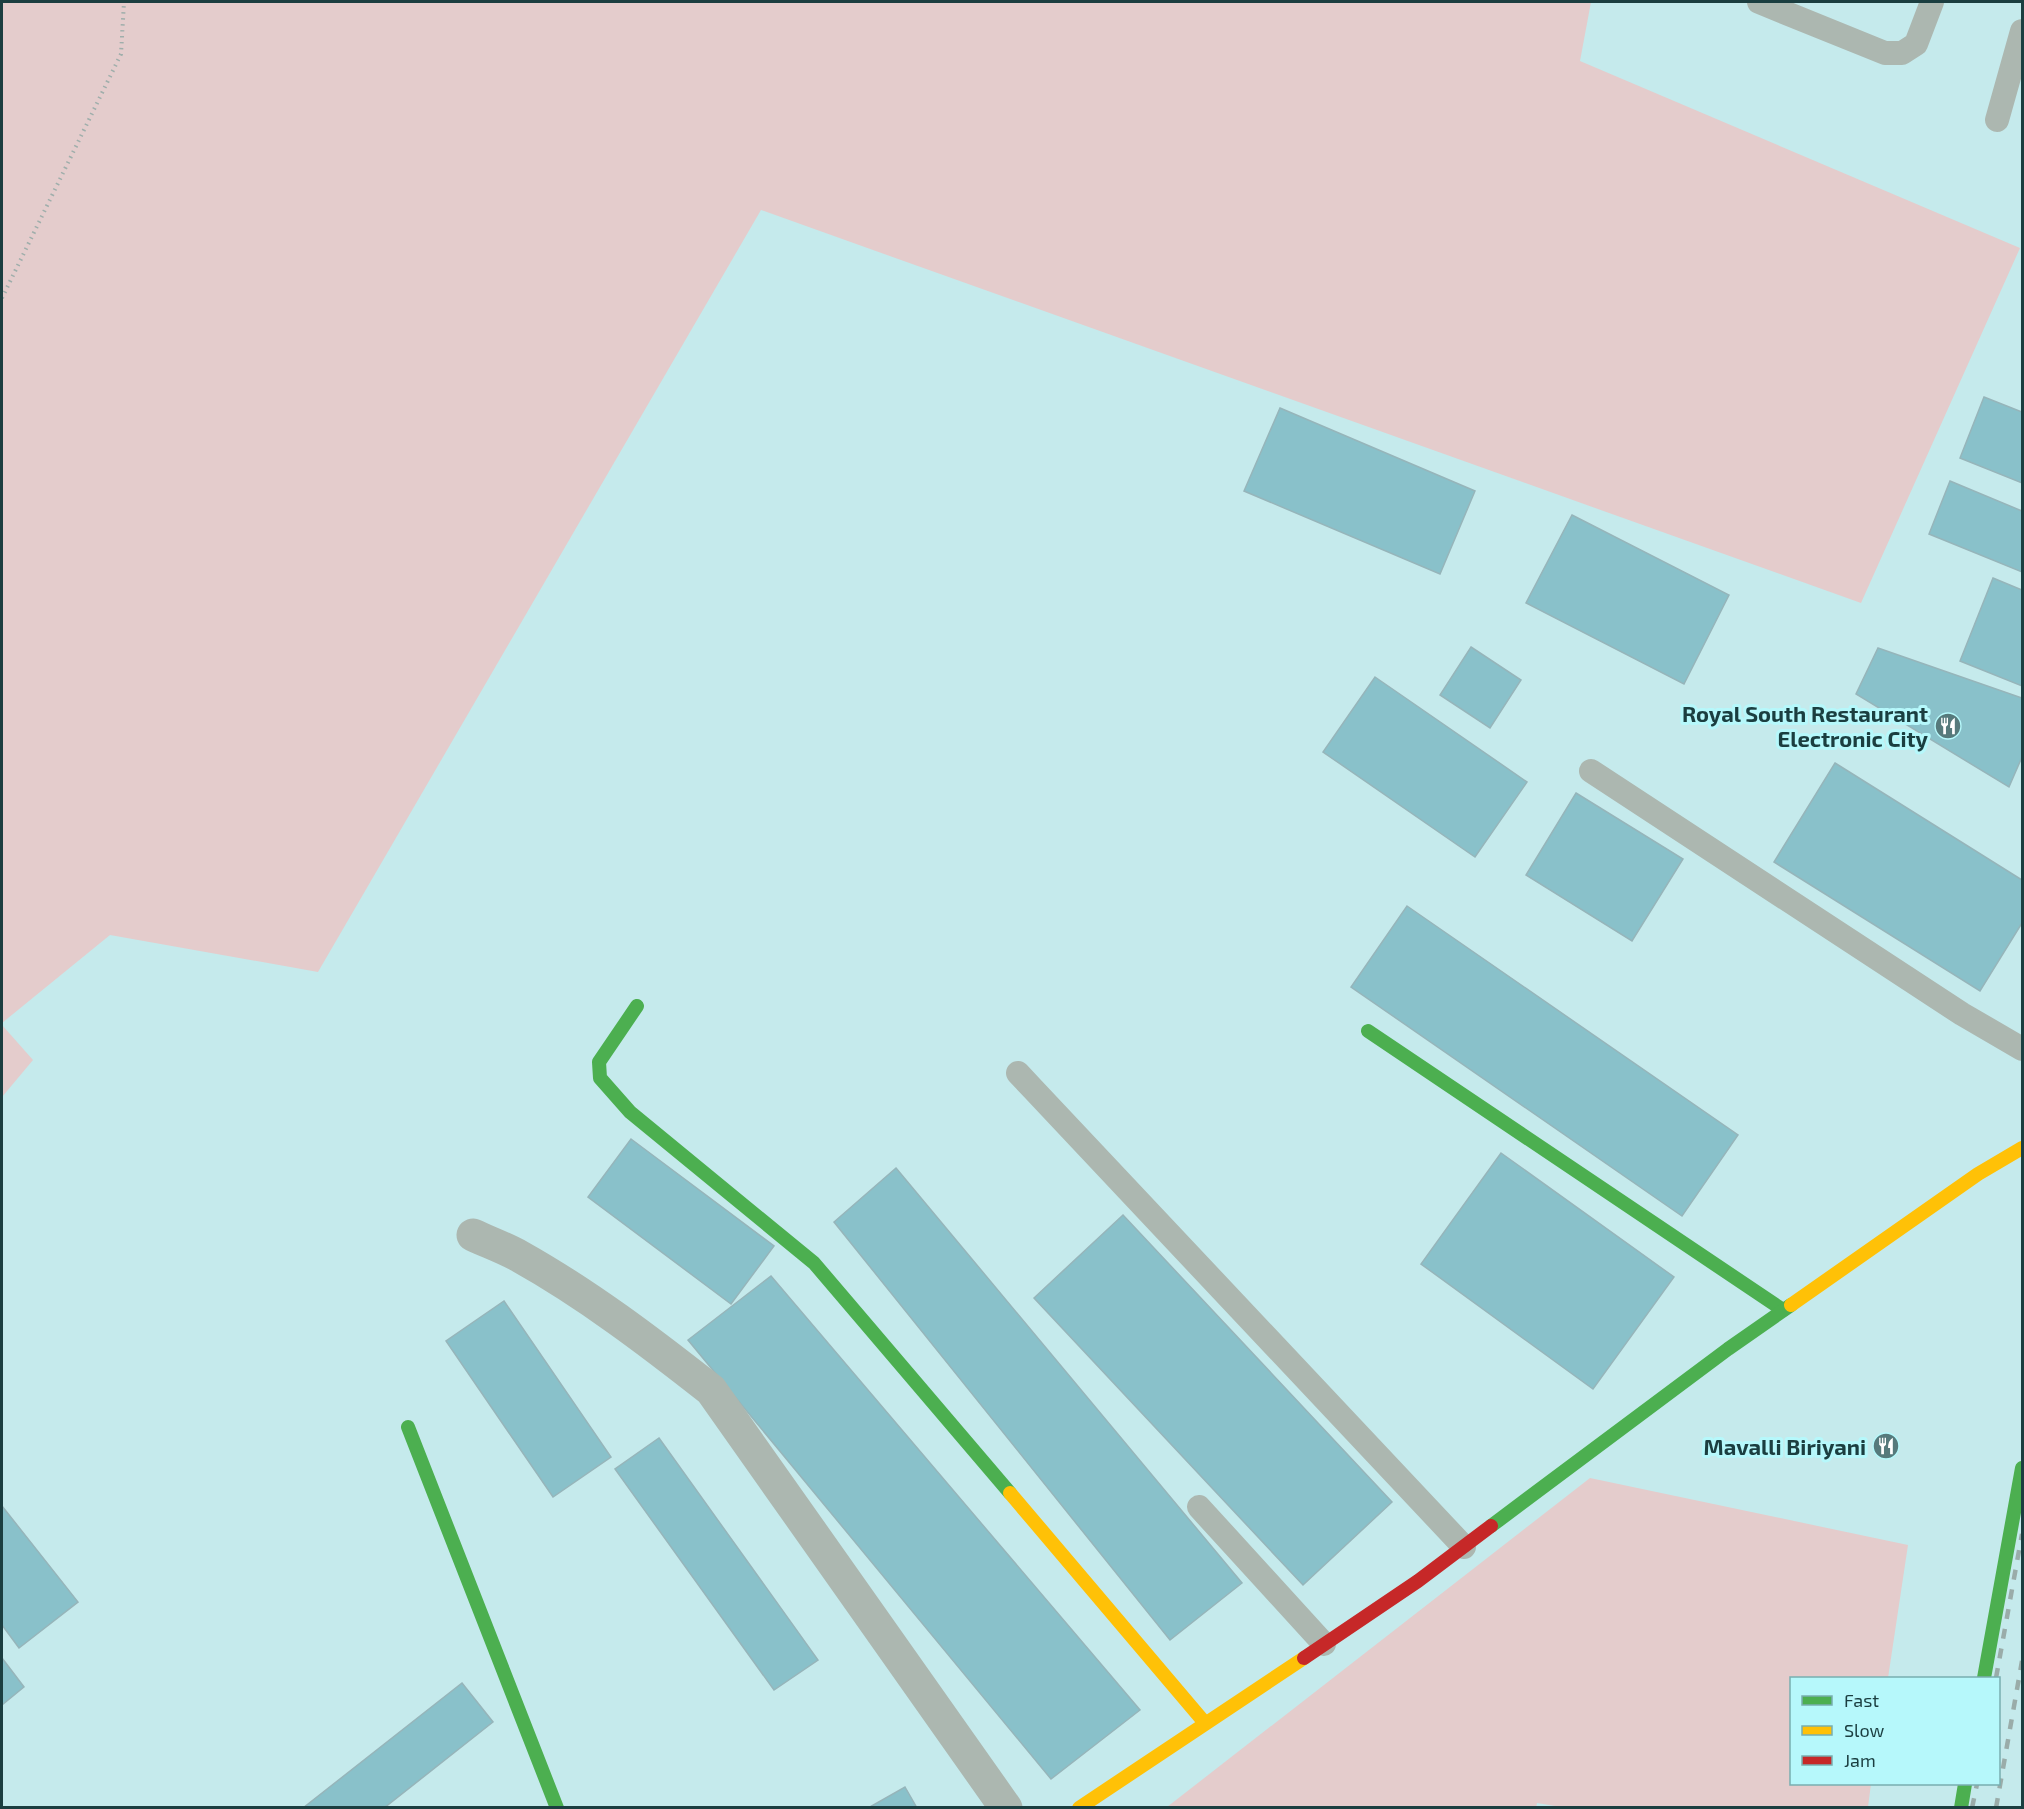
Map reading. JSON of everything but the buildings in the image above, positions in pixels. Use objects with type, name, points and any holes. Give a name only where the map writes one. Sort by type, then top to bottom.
[{"type":"street","points":[[637,1006],[599,1062],[600,1078],[630,1112],[814,1263],[1205,1723]]},
{"type":"street","points":[[1368,1031],[1783,1310]]},
{"type":"street","points":[[1079,1808],[1418,1581],[1728,1349],[1978,1174],[2022,1148]]},
{"type":"street","points":[[473,1235],[518,1255],[581,1294],[664,1353],[711,1390],[1006,1808]]},
{"type":"street","points":[[408,1427],[557,1808]]},
{"type":"street","points":[[1984,1677],[2022,1468]]},
{"type":"street","points":[[1961,1808],[1965,1785]]},
{"type":"lane","points":[[1759,2],[1885,53],[1902,53],[1916,44],[1932,2]]},
{"type":"lane","points":[[1998,120],[2022,31]]},
{"type":"lane","points":[[1591,771],[1962,1014],[2022,1049]]},
{"type":"lane","points":[[1018,1072],[1464,1546]]},
{"type":"lane","points":[[1199,1507],[1324,1644]]},
{"type":"path","points":[[2,298],[121,54],[124,2]]},
{"type":"shaded area","points":[[2,2],[1591,2],[1580,61],[2020,248],[1861,603],[761,210],[318,972],[110,935],[2,1023]]},
{"type":"shaded area","points":[[2,1025],[33,1060],[2,1097]]},
{"type":"shaded area","points":[[1590,1478],[1908,1545],[1888,1677],[1790,1677],[1790,1785],[1871,1785],[1868,1807],[1567,1808],[1537,1803],[1536,1808],[1167,1807]]},
{"type":"railway","points":[[1996,1677],[2022,1534]]},
{"type":"railway","points":[[1996,1808],[2022,1661]]},
{"type":"railway","points":[[1972,1808],[1977,1785]]},
{"type":"traffic: fast","points":[[637,1006],[599,1062],[600,1078],[630,1112],[814,1263],[1010,1493]]},
{"type":"traffic: fast","points":[[1368,1031],[1783,1310]]},
{"type":"traffic: fast","points":[[1491,1526],[1728,1349],[1791,1305]]},
{"type":"traffic: fast","points":[[408,1427],[557,1808]]},
{"type":"traffic: fast","points":[[1984,1677],[2022,1468]]},
{"type":"traffic: fast","points":[[1961,1808],[1965,1785]]},
{"type":"traffic: slow","points":[[1791,1305],[1978,1174],[2022,1148]]},
{"type":"traffic: slow","points":[[1010,1493],[1205,1723]]},
{"type":"traffic: slow","points":[[1079,1808],[1304,1658]]},
{"type":"traffic: jam","points":[[1304,1658],[1418,1581],[1491,1526]]},
{"type":"place","name":"Royal South Restaurant Electronic City","points":[[1948,726]]},
{"type":"place","name":"Mavalli Biriyani","points":[[1886,1446]]}]
